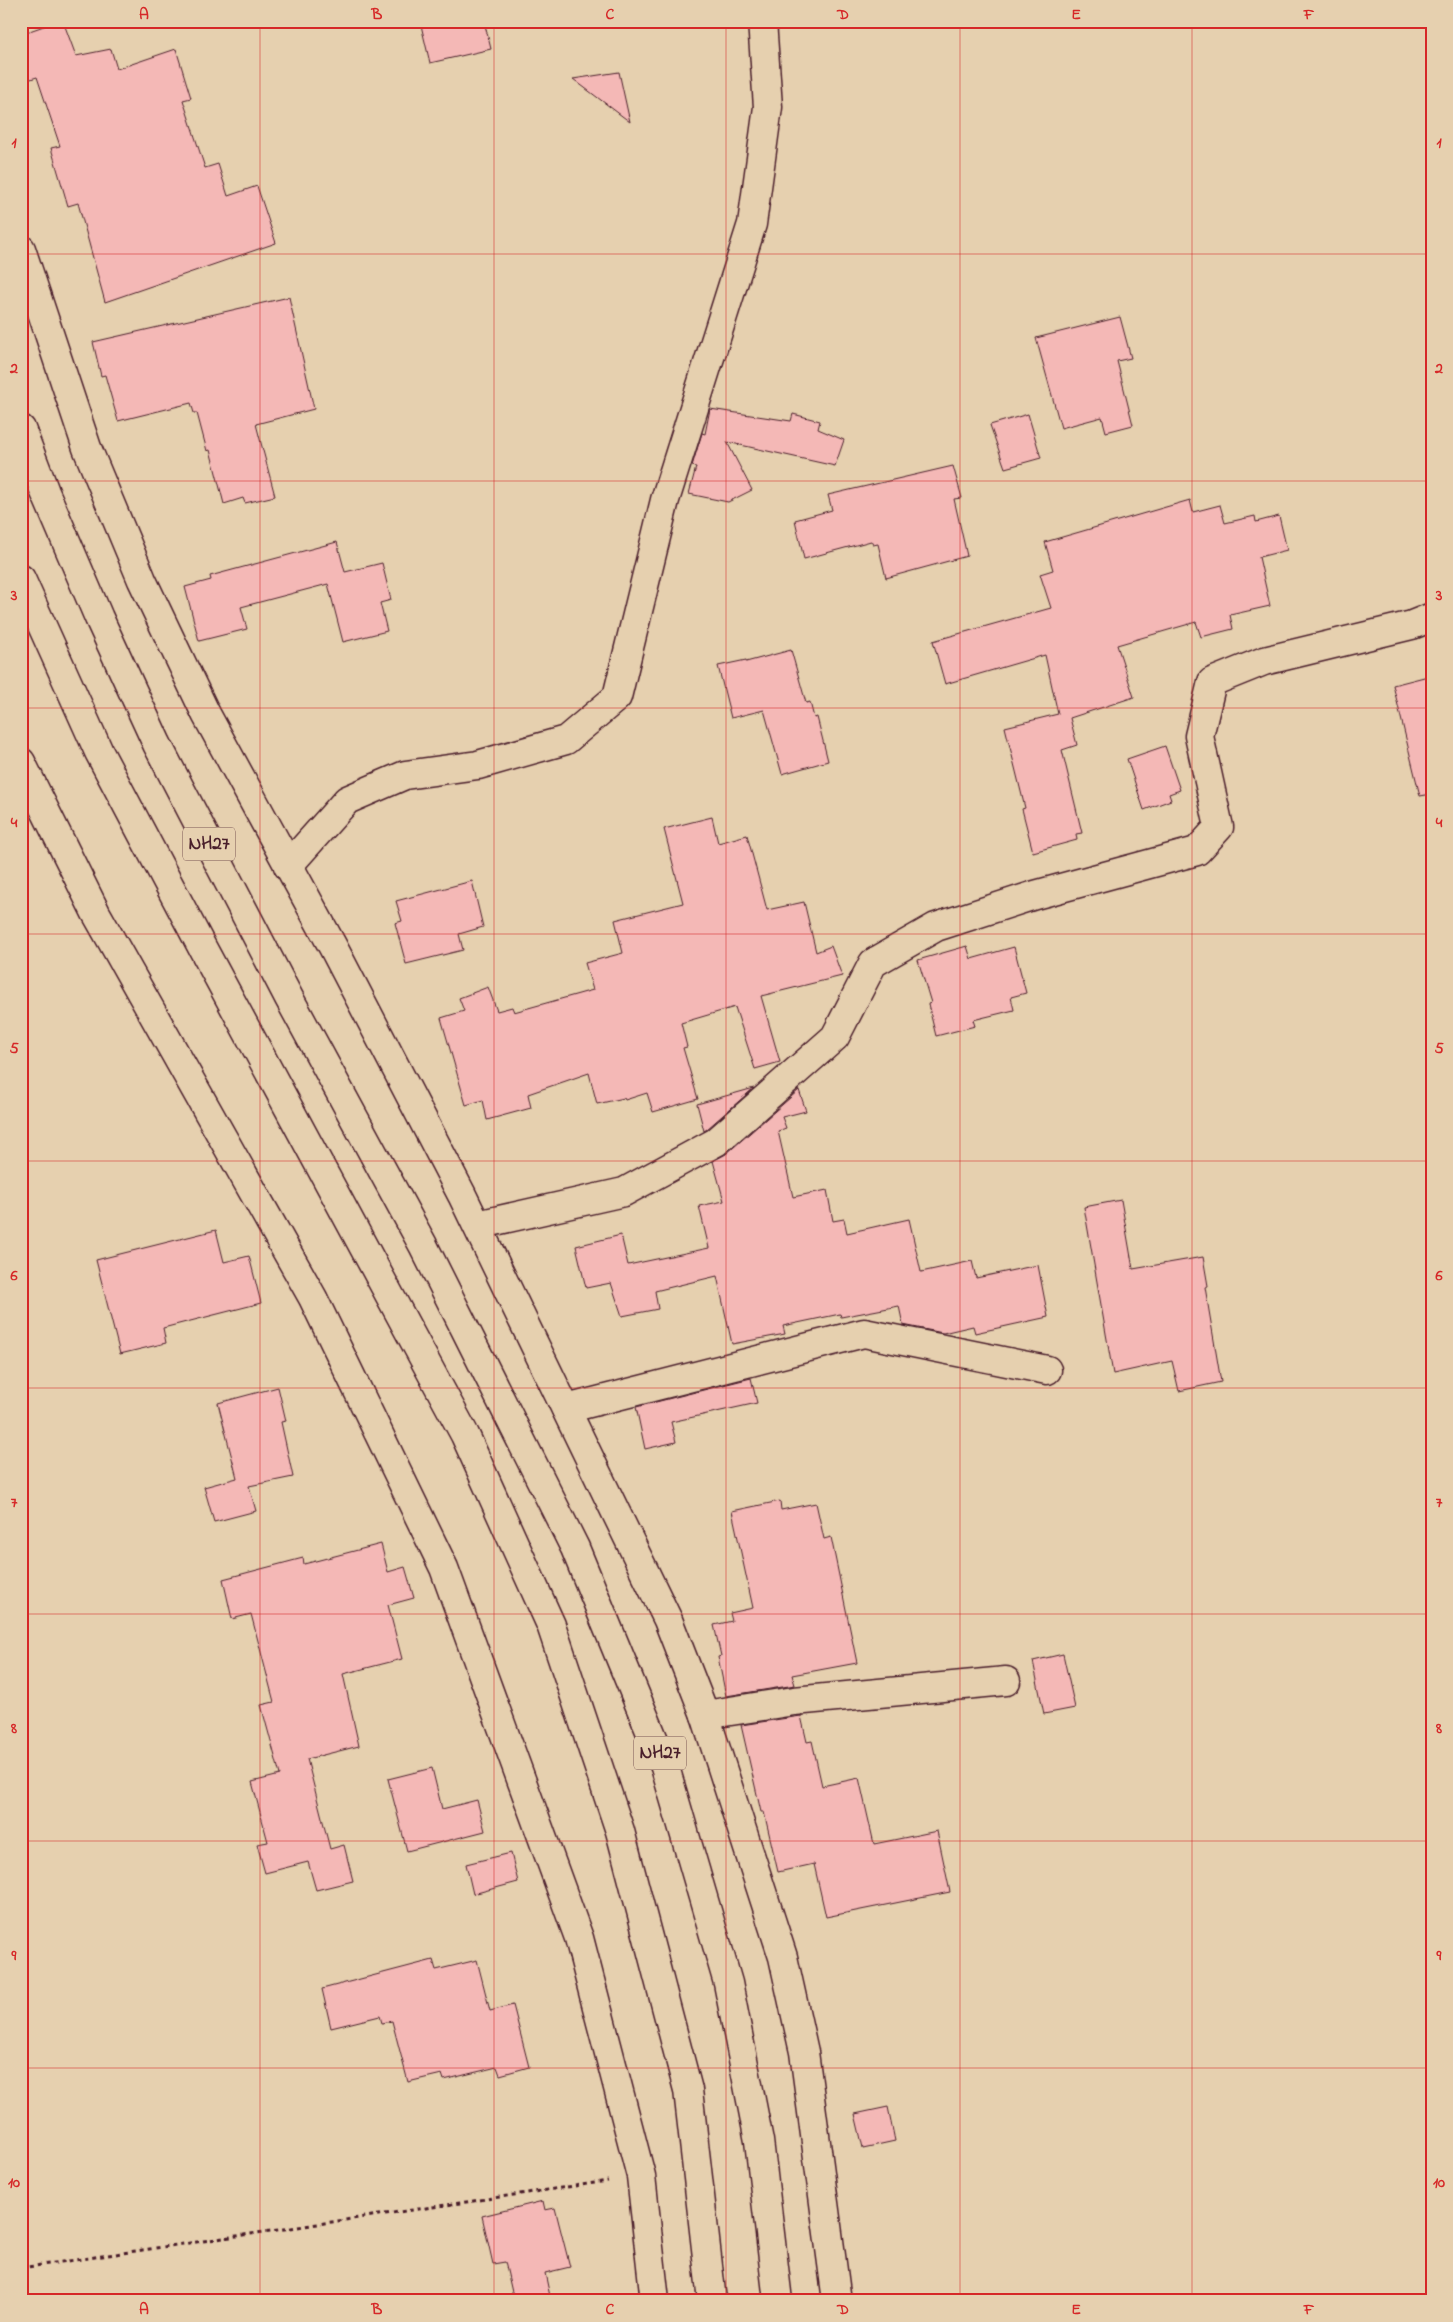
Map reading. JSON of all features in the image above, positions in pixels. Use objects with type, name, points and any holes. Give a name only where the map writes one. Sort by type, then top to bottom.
[{"type":"main road","points":[[288,866],[347,800],[405,775],[478,765],[566,740],[617,697],[664,500],[752,224],[768,107],[762,21]]},
{"type":"main road","points":[[21,249],[87,448],[142,580],[206,714],[333,947],[477,1225],[527,1332],[668,1620],[705,1715],[783,1957],[802,2042],[836,2301]]},
{"type":"main road","name":"NH27","points":[[21,430],[45,492],[99,618],[157,744],[288,998],[423,1245],[575,1548],[665,1767],[728,1983],[759,2141],[778,2301]]},
{"type":"main road","name":"NH27","points":[[21,580],[100,752],[202,949],[465,1435],[551,1625],[620,1831],[688,2090],[712,2301]]},
{"type":"main road","points":[[477,1225],[624,1192],[716,1142],[835,1037],[873,963],[936,927],[1035,895],[1197,851],[1219,827],[1200,736],[1212,682],[1264,660],[1412,625],[1432,617]]},
{"type":"main road","points":[[21,762],[96,913],[313,1298],[444,1568],[579,1938],[641,2176],[655,2301]]},
{"type":"main road","points":[[566,1409],[864,1333],[1048,1370]]},
{"type":"main road","points":[[705,1715],[794,1701],[1006,1681]]},
{"type":"path","points":[[21,2268],[641,2176]]},
{"type":"building","points":[[63,21],[76,56],[111,49],[117,69],[176,49],[191,98],[183,100],[205,168],[218,164],[228,196],[257,186],[276,243],[105,302],[78,203],[68,206],[51,148],[60,146],[37,77],[21,82],[21,34]]},
{"type":"building","points":[[420,21],[484,21],[491,49],[430,63]]},
{"type":"building","points":[[619,72],[630,122],[573,79]]},
{"type":"building","points":[[289,297],[314,409],[256,424],[275,496],[245,503],[243,498],[224,504],[210,450],[207,451],[197,413],[194,413],[191,403],[118,421],[105,375],[101,376],[93,342]]},
{"type":"building","points":[[1120,317],[1131,358],[1117,361],[1133,425],[1106,432],[1102,417],[1061,428],[1036,338]]},
{"type":"building","points":[[710,409],[791,421],[793,414],[820,421],[818,429],[844,440],[835,466],[727,442],[752,490],[728,502],[689,494],[696,467],[692,466],[702,433],[705,434]]},
{"type":"building","points":[[1028,414],[1041,458],[1005,468],[990,425]]},
{"type":"building","points":[[953,466],[962,498],[954,499],[967,556],[886,578],[878,544],[873,545],[871,541],[804,559],[795,520],[832,510],[828,495]]},
{"type":"building","points":[[1190,500],[1193,512],[1220,505],[1225,523],[1255,516],[1256,522],[1279,516],[1287,550],[1259,557],[1270,606],[1230,615],[1233,629],[1201,637],[1196,622],[1117,645],[1134,697],[1070,718],[1077,745],[1062,750],[1082,833],[1076,834],[1077,840],[1033,852],[1022,809],[1025,808],[1005,727],[1058,714],[1045,655],[945,684],[933,641],[1051,608],[1040,574],[1053,570],[1045,542]]},
{"type":"building","points":[[337,542],[345,572],[382,563],[391,600],[380,603],[387,631],[343,642],[328,584],[241,607],[247,629],[199,641],[185,587],[211,580],[210,576]]},
{"type":"building","points":[[791,650],[806,703],[810,702],[814,718],[817,717],[828,761],[782,774],[764,710],[731,718],[718,666],[746,660],[746,662]]},
{"type":"building","points":[[1432,675],[1432,794],[1420,796],[1393,685]]},
{"type":"building","points":[[1165,746],[1180,790],[1169,794],[1171,800],[1144,810],[1127,759]]},
{"type":"building","points":[[712,817],[718,843],[747,835],[767,910],[804,902],[816,952],[831,946],[842,976],[761,996],[780,1062],[755,1069],[735,1007],[681,1023],[687,1047],[683,1048],[698,1099],[653,1112],[647,1093],[625,1100],[624,1098],[597,1104],[589,1073],[528,1094],[531,1108],[487,1120],[483,1100],[466,1105],[441,1018],[464,1011],[459,998],[488,987],[497,1011],[512,1007],[514,1012],[593,990],[585,963],[623,953],[615,920],[683,903],[664,829]]},
{"type":"building","points":[[472,881],[483,927],[459,934],[463,950],[406,964],[395,923],[402,921],[396,901]]},
{"type":"building","points":[[967,946],[971,959],[1014,947],[1026,993],[1011,997],[1014,1010],[973,1020],[975,1026],[936,1036],[928,1004],[931,1003],[918,960]]},
{"type":"building","points":[[754,1088],[707,1129],[704,1131],[697,1104]]},
{"type":"building","points":[[799,1090],[806,1111],[782,1117],[786,1128],[778,1131],[793,1197],[827,1190],[833,1221],[844,1219],[847,1233],[909,1219],[921,1272],[972,1261],[976,1278],[1038,1265],[1048,1317],[975,1333],[973,1326],[943,1333],[903,1325],[899,1306],[841,1317],[840,1314],[783,1326],[785,1334],[732,1344],[717,1276],[655,1291],[658,1309],[622,1316],[611,1283],[586,1288],[576,1246],[621,1235],[628,1265],[709,1248],[699,1206],[724,1201],[713,1161],[726,1154]]},
{"type":"building","points":[[1121,1200],[1133,1269],[1203,1257],[1208,1286],[1205,1287],[1221,1382],[1179,1391],[1172,1361],[1113,1374],[1084,1207]]},
{"type":"building","points":[[216,1230],[224,1262],[249,1256],[261,1303],[163,1328],[166,1343],[120,1354],[96,1260]]},
{"type":"building","points":[[751,1378],[757,1403],[671,1422],[676,1442],[645,1449],[636,1407]]},
{"type":"building","points":[[278,1387],[286,1421],[281,1422],[293,1477],[249,1486],[256,1511],[214,1522],[204,1487],[237,1478],[218,1403]]},
{"type":"building","points":[[780,1501],[781,1510],[816,1503],[824,1539],[831,1537],[857,1663],[792,1675],[795,1685],[726,1696],[718,1657],[721,1656],[714,1625],[732,1621],[730,1613],[753,1608],[732,1511]]},
{"type":"building","points":[[381,1544],[388,1572],[405,1567],[414,1598],[388,1605],[402,1659],[343,1674],[359,1746],[307,1759],[330,1849],[344,1845],[353,1881],[316,1890],[308,1862],[265,1873],[257,1844],[268,1842],[252,1782],[280,1775],[261,1705],[274,1702],[251,1614],[232,1619],[223,1579],[303,1558],[304,1564]]},
{"type":"building","points":[[1063,1654],[1075,1708],[1044,1714],[1033,1661]]},
{"type":"building","points":[[801,1716],[807,1742],[812,1741],[822,1786],[859,1778],[874,1844],[937,1831],[950,1892],[826,1917],[814,1864],[778,1872],[764,1812],[761,1812],[741,1725]]},
{"type":"building","points":[[432,1768],[442,1809],[477,1800],[485,1831],[407,1851],[388,1779]]},
{"type":"building","points":[[511,1853],[518,1882],[473,1894],[466,1864]]},
{"type":"building","points":[[433,1960],[436,1970],[477,1960],[490,2011],[513,2005],[529,2067],[500,2075],[497,2067],[444,2080],[442,2074],[408,2082],[392,2021],[382,2023],[380,2016],[331,2028],[322,1989]]},
{"type":"building","points":[[888,2107],[895,2141],[863,2148],[855,2114]]},
{"type":"building","points":[[543,2201],[545,2210],[555,2208],[570,2267],[545,2273],[551,2301],[514,2301],[505,2262],[493,2264],[482,2216]]}]
